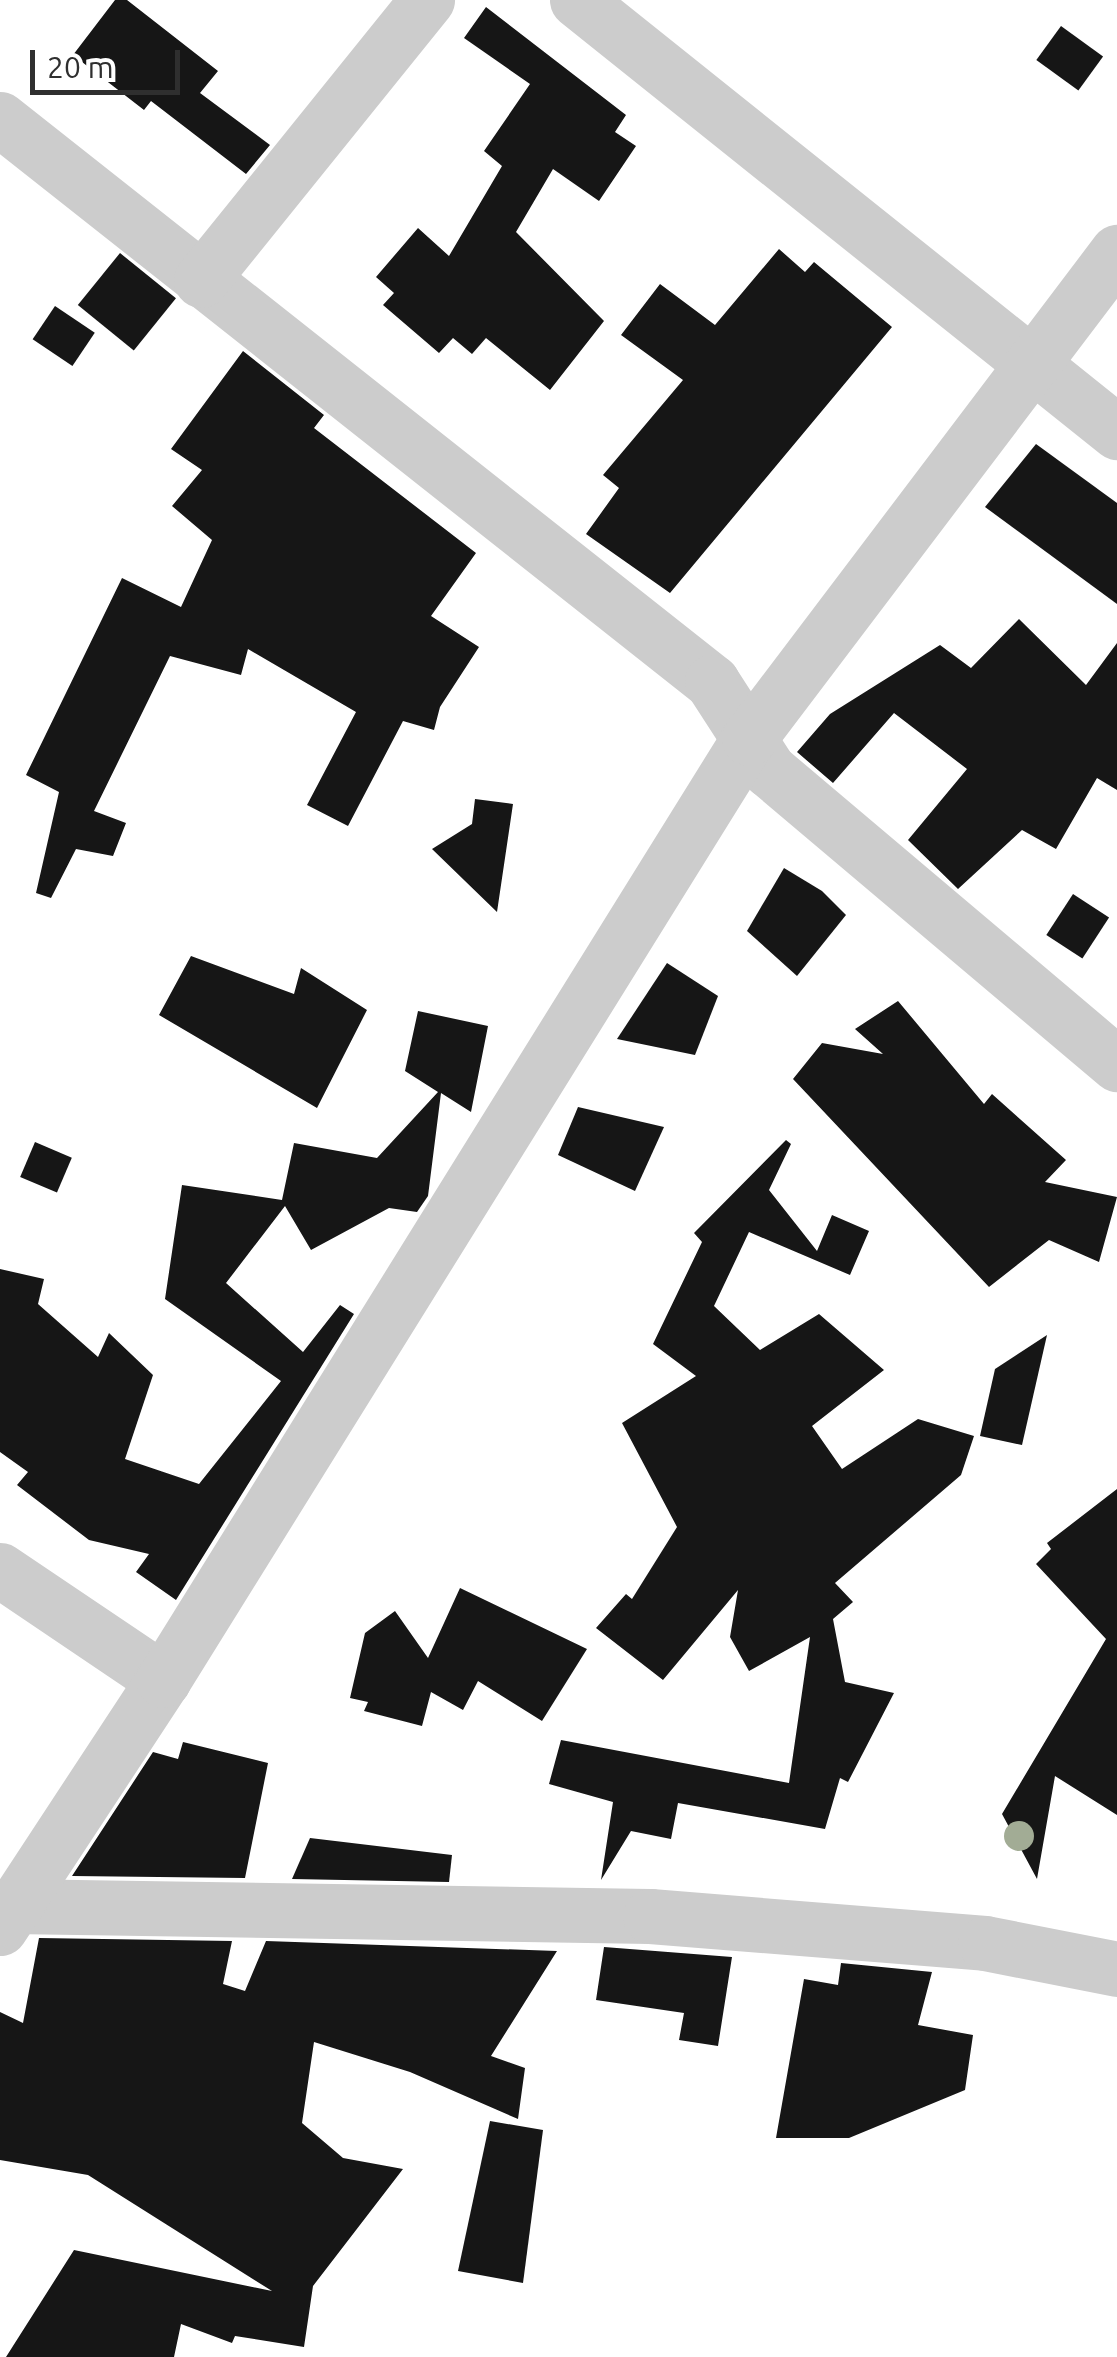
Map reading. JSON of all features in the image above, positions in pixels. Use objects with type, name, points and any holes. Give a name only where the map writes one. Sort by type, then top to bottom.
[{"type":"street","points":[[201,280],[427,0]]},
{"type":"street","points":[[577,0],[1117,432]]},
{"type":"street","points":[[0,119],[712,682],[769,770],[1117,1064]]},
{"type":"street","points":[[6,1917],[163,1680],[749,738],[1117,252]]},
{"type":"street","points":[[0,1570],[163,1680]]},
{"type":"street","points":[[6,1917],[650,1916],[984,1944],[1117,1969]]},
{"type":"building","points":[[115,0],[127,0],[218,71],[200,93],[270,145],[246,174],[151,101],[144,110],[73,55]]},
{"type":"building","points":[[486,7],[626,115],[615,132],[636,146],[599,201],[553,169],[516,232],[604,321],[550,390],[486,338],[472,354],[453,338],[439,353],[383,305],[394,293],[376,277],[418,228],[449,256],[502,166],[484,151],[530,84],[464,38]]},
{"type":"building","points":[[1061,26],[1103,57],[1078,91],[1036,60]]},
{"type":"building","points":[[779,249],[805,272],[814,262],[892,327],[670,593],[586,534],[619,488],[603,475],[683,380],[621,335],[660,284],[715,325]]},
{"type":"building","points":[[120,253],[176,298],[134,350],[78,305]]},
{"type":"building","points":[[55,306],[95,333],[72,366],[33,339]]},
{"type":"building","points":[[243,351],[324,415],[314,428],[476,553],[431,616],[479,647],[440,707],[434,730],[403,721],[348,826],[307,805],[356,712],[248,649],[241,675],[170,656],[94,811],[126,823],[113,856],[76,849],[51,898],[36,893],[59,792],[26,775],[122,578],[181,607],[212,540],[172,506],[202,470],[171,449]]},
{"type":"building","points":[[1036,444],[1117,503],[1117,604],[985,507]]},
{"type":"building","points":[[1019,619],[1086,685],[1117,643],[1117,790],[1097,778],[1056,849],[1022,830],[958,889],[908,840],[967,769],[894,713],[833,783],[797,752],[830,714],[940,645],[971,668]]},
{"type":"building","points":[[475,799],[513,804],[497,912],[432,849],[472,824]]},
{"type":"building","points":[[784,868],[822,891],[846,915],[797,976],[747,931]]},
{"type":"building","points":[[1073,894],[1109,917],[1082,959],[1046,935]]},
{"type":"building","points":[[191,956],[294,994],[301,968],[367,1010],[317,1108],[159,1015]]},
{"type":"building","points":[[667,963],[718,996],[695,1055],[617,1039]]},
{"type":"building","points":[[898,1001],[984,1104],[992,1094],[1066,1160],[1045,1182],[1117,1197],[1099,1262],[1049,1240],[989,1287],[793,1079],[822,1043],[883,1054],[855,1029]]},
{"type":"building","points":[[418,1011],[488,1026],[471,1112],[441,1093],[428,1196],[417,1212],[389,1208],[311,1250],[285,1206],[226,1283],[303,1352],[340,1305],[354,1314],[176,1600],[136,1572],[149,1554],[89,1540],[17,1485],[28,1472],[0,1452],[0,1269],[44,1279],[38,1304],[98,1357],[109,1333],[153,1375],[125,1459],[199,1484],[281,1381],[165,1299],[182,1185],[282,1200],[294,1143],[377,1158],[438,1092],[405,1071]]},
{"type":"building","points":[[578,1107],[664,1127],[635,1191],[558,1155]]},
{"type":"building","points":[[786,1140],[791,1144],[769,1190],[817,1251],[832,1215],[869,1231],[850,1275],[749,1232],[714,1306],[760,1350],[819,1314],[884,1370],[812,1426],[842,1469],[918,1419],[974,1436],[961,1475],[835,1583],[853,1602],[833,1619],[845,1682],[894,1693],[848,1782],[840,1778],[825,1829],[678,1803],[671,1839],[631,1831],[601,1880],[613,1802],[549,1784],[561,1740],[789,1783],[810,1637],[749,1671],[730,1637],[738,1590],[663,1680],[596,1628],[626,1594],[632,1599],[677,1527],[622,1423],[696,1376],[653,1344],[702,1242],[694,1233]]},
{"type":"building","points":[[35,1142],[72,1158],[57,1193],[20,1177]]},
{"type":"building","points":[[1047,1335],[1022,1445],[980,1436],[995,1369]]},
{"type":"building","points":[[1117,1489],[1117,1815],[1055,1776],[1037,1879],[1002,1814],[1106,1639],[1036,1564],[1051,1549],[1047,1543]]},
{"type":"building","points":[[460,1588],[587,1649],[542,1721],[478,1681],[463,1710],[431,1692],[422,1726],[364,1711],[368,1702],[350,1698],[365,1633],[395,1611],[428,1658]]},
{"type":"building","points":[[183,1742],[268,1763],[245,1878],[72,1876],[153,1752],[178,1759]]},
{"type":"building","points":[[310,1838],[452,1855],[449,1882],[292,1879]]},
{"type":"building","points":[[39,1938],[232,1941],[223,1984],[245,1991],[266,1941],[557,1951],[491,2056],[525,2068],[518,2119],[410,2072],[314,2042],[302,2123],[343,2158],[403,2169],[313,2286],[304,2347],[235,2336],[232,2343],[181,2324],[174,2357],[6,2357],[74,2250],[272,2291],[88,2175],[0,2160],[0,2012],[23,2023]]},
{"type":"building","points":[[604,1947],[732,1957],[718,2046],[679,2040],[684,2013],[596,2000]]},
{"type":"building","points":[[841,1963],[932,1972],[918,2025],[973,2035],[965,2090],[849,2138],[776,2138],[804,1979],[838,1985]]},
{"type":"building","points":[[490,2121],[543,2130],[523,2283],[458,2271]]}]
